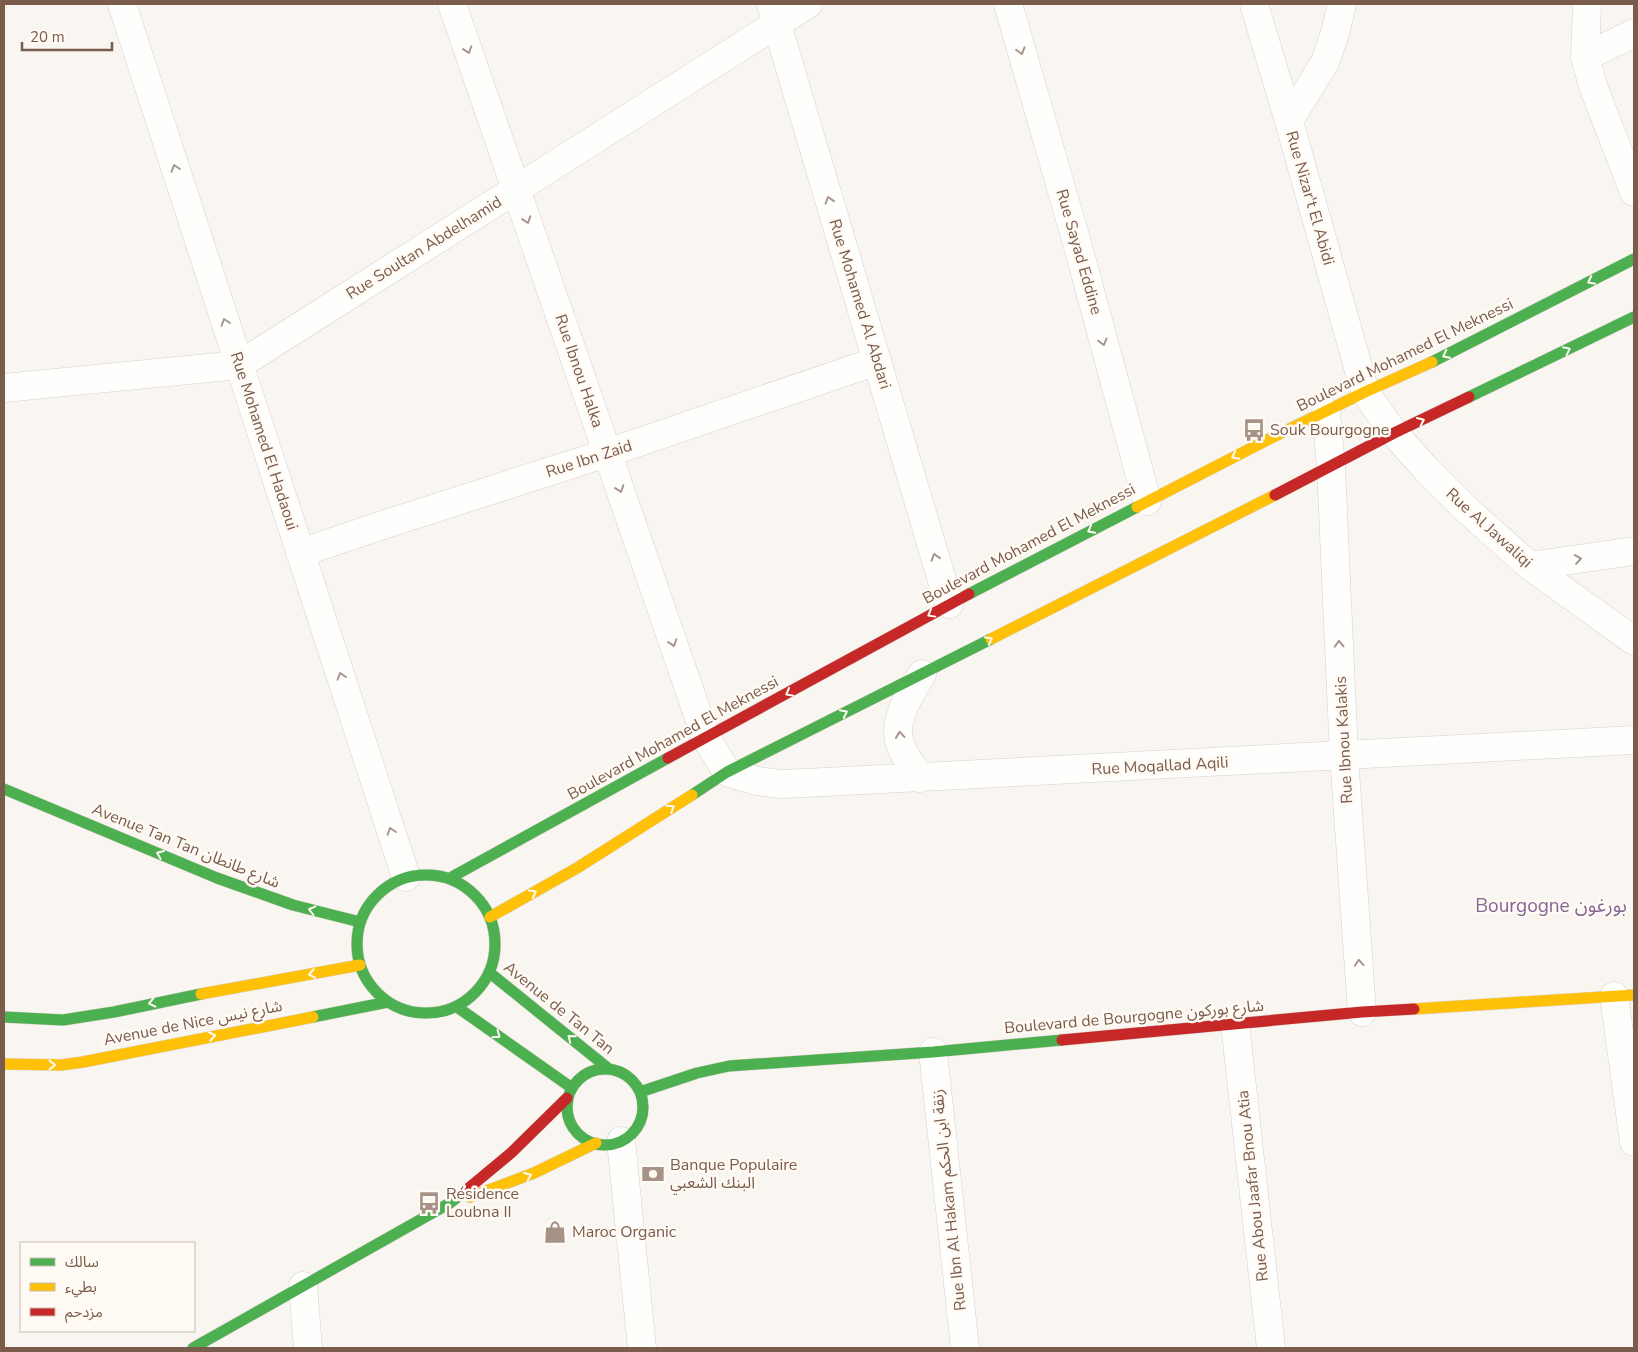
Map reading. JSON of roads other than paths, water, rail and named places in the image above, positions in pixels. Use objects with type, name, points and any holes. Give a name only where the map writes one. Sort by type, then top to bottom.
[{"type":"main road","name":"Boulevard Mohamed El Meknessi","points":[[450,878],[949,604],[1269,439],[1365,392],[1416,370],[1634,259]]},
{"type":"main road","points":[[490,917],[577,868],[727,772],[1331,467],[1394,433],[1634,317]]},
{"type":"main road","name":"Avenue Tan Tan شارع طانطان","points":[[4,789],[217,878],[293,905],[360,922]]},
{"type":"main road","points":[[428,874],[450,878],[469,889],[484,905],[490,917],[494,927],[496,950],[490,973],[476,993],[457,1007],[434,1013],[409,1012],[388,1002],[370,986],[360,965],[356,943],[360,922],[370,902],[386,887],[406,877],[428,874]]},
{"type":"main road","name":"Avenue de Nice شارع نيس","points":[[4,1017],[63,1020],[360,965]]},
{"type":"main road","name":"Avenue de Tan Tan","points":[[490,973],[609,1069]]},
{"type":"main road","name":"Boulevard de Bourgogne شارع بوركون","points":[[640,1092],[696,1072],[729,1066],[933,1052],[1362,1012],[1624,996]]},
{"type":"main road","name":"Avenue de Nice شارع نيس","points":[[4,1064],[61,1065],[76,1063],[388,1002]]},
{"type":"main road","points":[[457,1007],[569,1093]]},
{"type":"main road","points":[[193,1348],[450,1203],[475,1185],[511,1154],[569,1093],[578,1079],[587,1072],[609,1069],[622,1072],[632,1080],[640,1092],[643,1104],[641,1117],[636,1129],[488,1192],[450,1203]]},
{"type":"main road","points":[[569,1093],[566,1110],[576,1132],[585,1139],[608,1142]]},
{"type":"street","name":"Rue Mohamed El Hadaoui","points":[[122,4],[406,877]]},
{"type":"street","name":"Rue Ibnou Halka","points":[[452,4],[706,738]]},
{"type":"street","name":"Rue Soultan Abdelhamid","points":[[4,388],[239,365],[516,189],[774,14],[808,4]]},
{"type":"street","name":"Rue Sayad Eddine","points":[[1008,4],[1077,243],[1147,501]]},
{"type":"street","name":"Rue Nizar't El Abidi","points":[[1254,4],[1365,392]]},
{"type":"street","points":[[1289,121],[1325,62],[1336,33],[1342,4]]},
{"type":"street","points":[[1587,4],[1585,57],[1592,86],[1634,192]]},
{"type":"street","name":"Rue Mohamed Al Abdari","points":[[774,14],[949,604]]},
{"type":"street","points":[[1585,57],[1634,33]]},
{"type":"street","name":"Rue Ibn Zaid","points":[[300,553],[608,453],[877,361]]},
{"type":"street","name":"Rue Al Jawaliqi","points":[[1365,392],[1394,433],[1426,469],[1467,510],[1530,566],[1634,641]]},
{"type":"street","name":"Rue Ibnou Kalakis","points":[[1326,412],[1331,467],[1344,756],[1362,1012]]},
{"type":"street","points":[[1530,566],[1634,550]]},
{"type":"street","points":[[920,778],[899,740],[899,727],[903,708],[922,674]]},
{"type":"street","points":[[706,738],[727,772]]},
{"type":"street","name":"Rue Moqallad Aqili","points":[[727,772],[757,781],[781,784],[1634,740]]},
{"type":"street","points":[[1624,996],[1634,1142]]},
{"type":"street","name":"Rue Abou Jaafar Bnou Atia","points":[[1235,1024],[1271,1348]]},
{"type":"street","name":"Rue Ibn Al Hakam زنقة ابن الحكم","points":[[933,1052],[965,1348]]},
{"type":"street","points":[[608,1142],[642,1348]]},
{"type":"street","points":[[303,1286],[308,1348]]},
{"type":"place","name":"Souk Bourgogne","points":[[1254,430]]},
{"type":"place","name":"Banque Populaire البنك الشعبي","points":[[653,1174]]},
{"type":"place","name":"Résidence Loubna II","points":[[429,1203]]},
{"type":"place","name":"Maroc Organic","points":[[555,1232]]},
{"type":"district","name":"Bourgogne بورغون","points":[[1551,906]]}]
